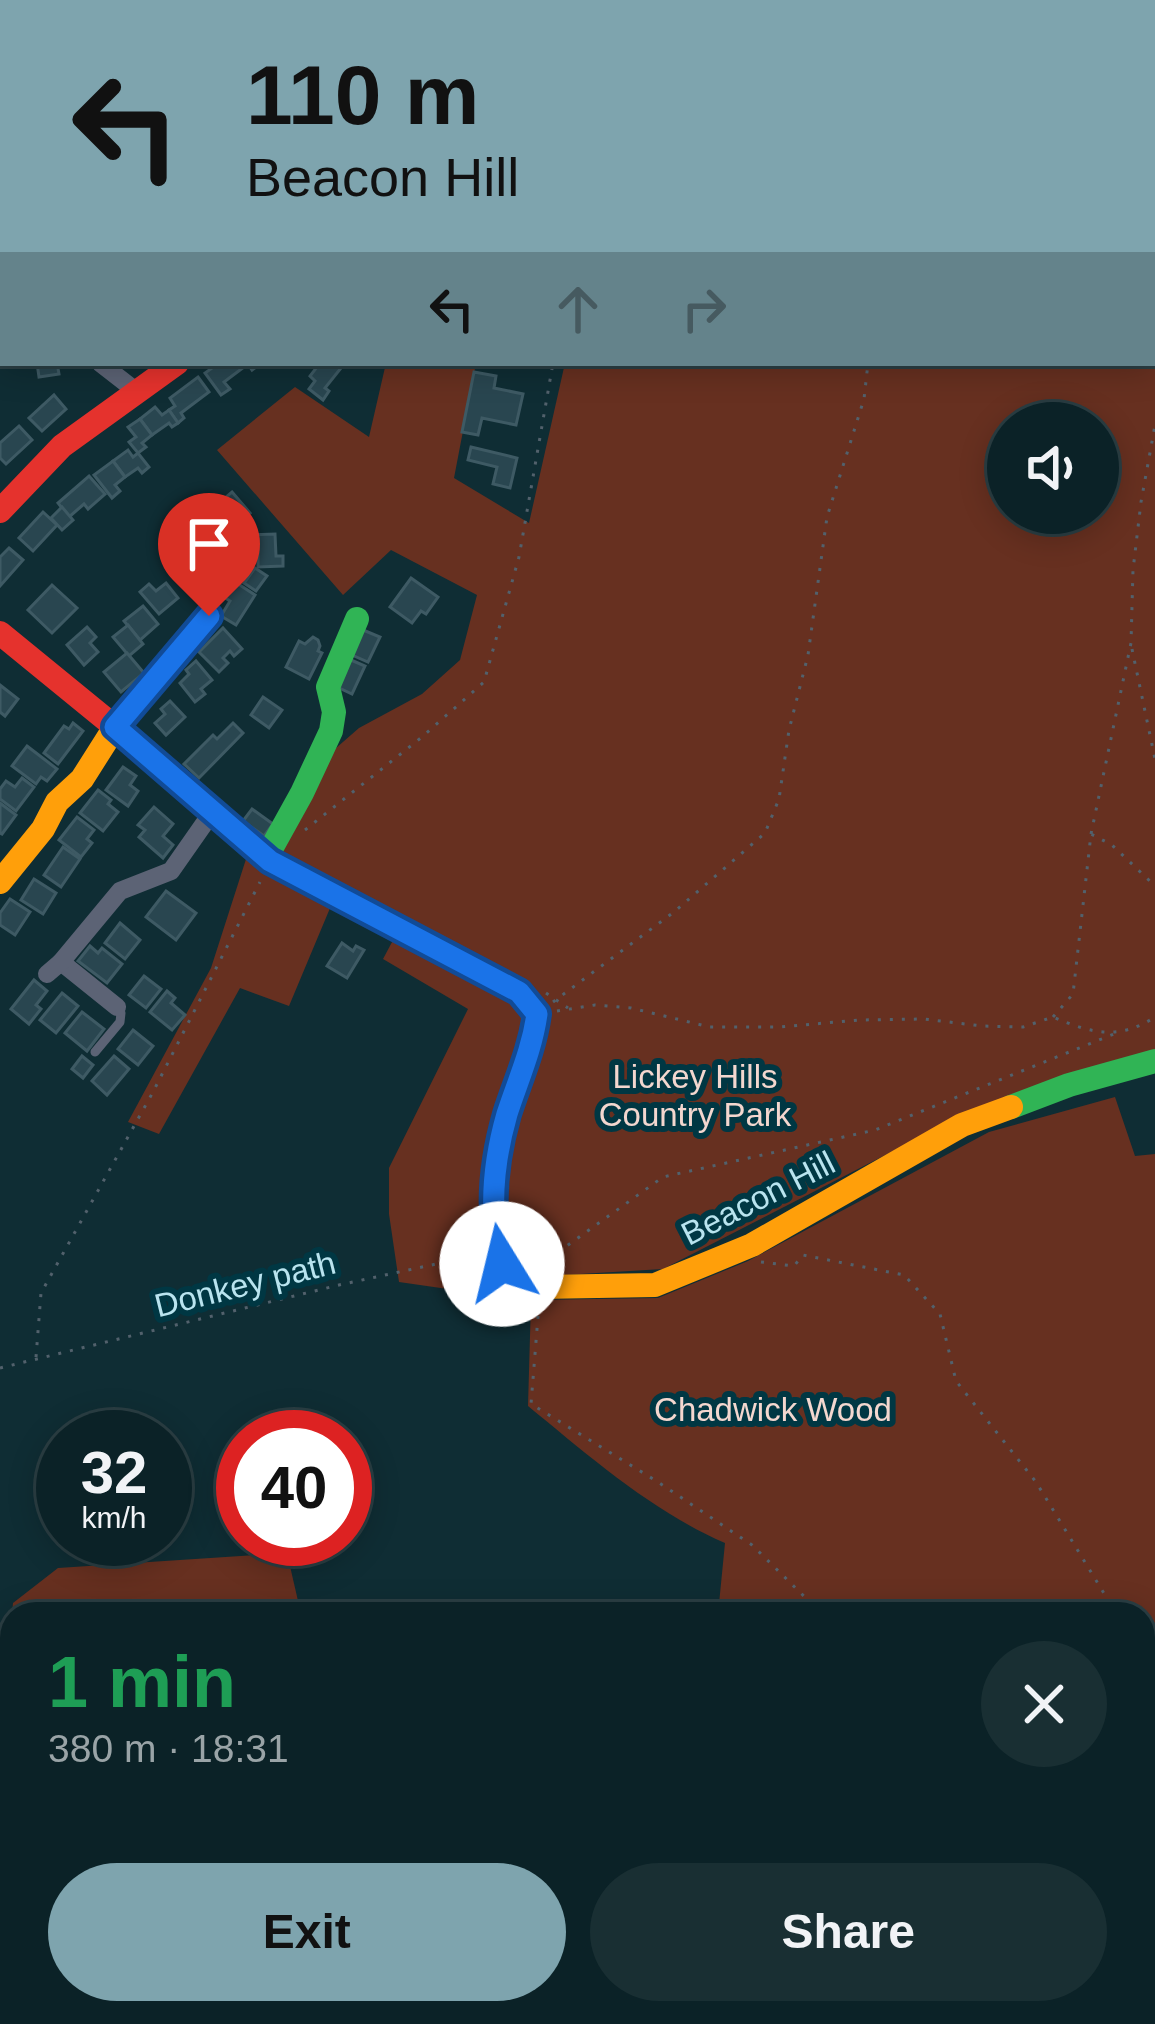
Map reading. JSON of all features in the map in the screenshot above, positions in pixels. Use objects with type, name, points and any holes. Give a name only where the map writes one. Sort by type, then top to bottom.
[{"type":"street","points":[[104,366],[136,391]]},
{"type":"street","points":[[0,512],[62,446],[173,366]]},
{"type":"street","points":[[0,882],[43,829],[57,802],[82,779],[115,727],[209,616]]},
{"type":"street","points":[[268,860],[331,731],[334,712],[328,687],[356,619]]},
{"type":"street","points":[[0,633],[268,860],[519,992],[537,1014],[532,1047],[506,1117],[492,1194],[495,1239],[540,1287]]},
{"type":"street","points":[[117,1006],[54,968],[120,891],[171,871],[213,811]]},
{"type":"street","name":"Beacon Hill","points":[[540,1287],[655,1285],[752,1245],[962,1125],[1069,1085],[1155,1061]]},
{"type":"lane","points":[[209,616],[210,586],[235,556]]},
{"type":"lane","points":[[95,1052],[120,1022],[122,1013],[117,1006]]},
{"type":"path","points":[[305,830],[484,682],[519,557],[552,366]]},
{"type":"path","points":[[868,366],[863,399],[827,517],[808,655],[789,730],[779,799],[765,833],[674,912],[556,1000],[570,1009],[632,1008],[710,1027],[924,1019],[1023,1027],[1053,1017],[1073,994],[1091,834],[1131,644],[1133,571],[1155,425]]},
{"type":"path","points":[[1131,644],[1155,759]]},
{"type":"path","points":[[1091,834],[1112,845],[1155,886]]},
{"type":"path","points":[[36,1359],[41,1293],[153,1092],[268,860]]},
{"type":"path","points":[[1053,1017],[1089,1032],[1119,1032]]},
{"type":"path","points":[[513,1263],[557,1253],[662,1178],[874,1130],[1155,1018]]},
{"type":"path","points":[[1144,1024],[1155,1025]]},
{"type":"path","points":[[723,1257],[794,1267],[803,1255],[904,1275],[940,1314],[956,1381],[1036,1482],[1108,1602]]},
{"type":"path","name":"Donkey path","points":[[0,1368],[450,1261],[513,1263]]},
{"type":"path","points":[[540,1287],[531,1404],[752,1545],[810,1602]]},
{"type":"green space","points":[[385,366],[475,366],[454,478],[529,523],[564,366],[1155,366],[1155,1050],[975,1109],[663,1269],[547,1276],[532,1300],[658,1298],[748,1261],[989,1132],[1115,1097],[1135,1156],[1155,1154],[1155,1602],[719,1602],[725,1543],[647,1499],[528,1406],[531,1301],[399,1282],[389,1214],[389,1168],[468,1009],[383,959],[399,929],[267,847],[304,776],[359,728],[422,694],[460,660],[477,595],[391,550],[343,595],[217,450],[295,387],[369,437]]},
{"type":"green space","points":[[247,856],[333,901],[289,1006],[240,988],[159,1134],[128,1122],[211,968]]},
{"type":"green space","points":[[216,1558],[216,1566],[290,1566],[298,1602],[14,1602],[58,1568],[192,1566],[192,1559]]},
{"type":"building","points":[[37,366],[58,366],[59,374],[39,377]]},
{"type":"building","points":[[215,366],[245,366],[224,382],[230,389],[221,395],[205,373]]},
{"type":"building","points":[[318,366],[343,366],[325,388],[329,391],[323,400],[309,389],[315,381],[310,376]]},
{"type":"building","points":[[474,372],[496,376],[494,388],[523,394],[516,425],[482,418],[478,435],[462,432]]},
{"type":"building","points":[[198,377],[209,392],[181,413],[184,418],[178,423],[169,410],[175,406],[170,398]]},
{"type":"building","points":[[54,395],[66,409],[42,431],[29,418]]},
{"type":"building","points":[[155,407],[162,415],[169,410],[178,423],[172,427],[169,423],[152,435],[140,419]]},
{"type":"building","points":[[140,419],[152,435],[138,453],[129,442],[136,437],[128,427]]},
{"type":"building","points":[[19,426],[32,440],[6,464],[0,458],[0,443]]},
{"type":"building","points":[[471,447],[517,458],[510,488],[493,484],[497,467],[468,460]]},
{"type":"building","points":[[128,450],[133,457],[138,453],[149,467],[125,477],[113,461]]},
{"type":"building","points":[[113,461],[125,477],[115,485],[120,491],[112,498],[94,475]]},
{"type":"building","points":[[89,476],[105,494],[69,517],[58,503]]},
{"type":"building","points":[[232,492],[250,513],[234,526],[227,518],[218,526],[207,513]]},
{"type":"building","points":[[62,507],[73,520],[62,530],[51,518]]},
{"type":"building","points":[[43,512],[57,525],[33,551],[19,538]]},
{"type":"building","points":[[191,524],[211,547],[197,559],[190,550],[179,560],[167,546]]},
{"type":"building","points":[[275,534],[276,556],[283,556],[283,566],[258,567],[258,551],[246,552],[245,535]]},
{"type":"building","points":[[9,548],[23,560],[0,586],[0,557]]},
{"type":"building","points":[[255,568],[267,576],[256,591],[244,583]]},
{"type":"building","points":[[229,578],[255,595],[236,625],[221,616],[230,601],[219,594]]},
{"type":"building","points":[[411,578],[438,597],[412,623],[390,607]]},
{"type":"building","points":[[166,583],[178,598],[159,614],[140,592],[149,584],[156,591]]},
{"type":"building","points":[[52,585],[77,608],[52,633],[28,610]]},
{"type":"building","points":[[143,606],[158,624],[140,640],[124,621]]},
{"type":"building","points":[[128,625],[143,644],[129,656],[113,637]]},
{"type":"building","points":[[87,627],[96,637],[90,643],[98,652],[84,665],[67,645]]},
{"type":"building","points":[[223,628],[242,649],[223,658],[228,663],[219,672],[199,652]]},
{"type":"building","points":[[363,630],[380,637],[368,662],[352,655]]},
{"type":"building","points":[[313,637],[322,653],[309,679],[286,667],[299,641],[305,644]]},
{"type":"building","points":[[127,653],[144,673],[121,692],[104,672]]},
{"type":"building","points":[[351,660],[365,666],[352,694],[333,685]]},
{"type":"building","points":[[196,661],[212,680],[195,702],[180,683]]},
{"type":"building","points":[[0,685],[18,699],[5,716],[0,712]]},
{"type":"building","points":[[263,697],[282,710],[269,728],[251,715]]},
{"type":"building","points":[[170,701],[185,717],[166,735],[155,723]]},
{"type":"building","points":[[73,723],[83,731],[58,764],[44,753],[64,726],[69,729]]},
{"type":"building","points":[[233,723],[243,733],[199,778],[184,764],[213,735],[217,739]]},
{"type":"building","points":[[27,746],[57,769],[47,781],[41,777],[36,784],[12,766]]},
{"type":"building","points":[[123,767],[136,776],[130,785],[138,791],[128,806],[106,790]]},
{"type":"building","points":[[22,778],[34,787],[16,811],[0,799],[0,789],[6,781],[15,787]]},
{"type":"building","points":[[98,790],[118,812],[103,831],[80,813]]},
{"type":"building","points":[[0,803],[16,815],[2,834],[0,833]]},
{"type":"building","points":[[154,807],[173,824],[163,836],[173,845],[163,858],[139,837],[145,830],[138,825]]},
{"type":"building","points":[[252,809],[273,824],[264,836],[243,821]]},
{"type":"building","points":[[77,817],[94,830],[87,839],[92,843],[81,857],[59,840]]},
{"type":"building","points":[[63,847],[80,859],[61,887],[44,875]]},
{"type":"building","points":[[34,879],[56,893],[43,914],[21,900]]},
{"type":"building","points":[[166,891],[196,913],[176,940],[146,917]]},
{"type":"building","points":[[10,899],[30,912],[15,935],[0,925],[0,913]]},
{"type":"building","points":[[120,923],[140,940],[125,959],[105,943]]},
{"type":"building","points":[[342,943],[353,951],[356,946],[364,950],[347,978],[327,966]]},
{"type":"building","points":[[90,946],[98,953],[102,948],[122,964],[107,983],[78,961]]},
{"type":"building","points":[[144,976],[161,989],[146,1008],[129,995]]},
{"type":"building","points":[[34,980],[47,991],[29,1024],[11,1009]]},
{"type":"building","points":[[167,991],[175,998],[171,1003],[185,1015],[172,1030],[150,1012]]},
{"type":"building","points":[[62,993],[78,1006],[56,1033],[40,1020]]},
{"type":"building","points":[[82,1012],[104,1029],[87,1051],[65,1033]]},
{"type":"building","points":[[133,1030],[153,1046],[138,1065],[118,1049]]},
{"type":"building","points":[[82,1056],[93,1065],[83,1078],[72,1069]]},
{"type":"building","points":[[114,1056],[129,1069],[107,1095],[92,1081]]},
{"type":"traffic: fast","points":[[266,858],[331,731],[334,712],[328,687],[357,619]]},
{"type":"traffic: fast","points":[[1011,1107],[1155,1061]]},
{"type":"traffic: slow","points":[[0,882],[43,829],[57,802],[82,779],[115,727],[209,616]]},
{"type":"traffic: slow","points":[[537,1017],[502,1134],[495,1208],[503,1264],[540,1287],[655,1285],[752,1245],[962,1125],[1011,1107]]},
{"type":"traffic: jam","points":[[0,511],[62,446],[173,366]]},
{"type":"traffic: jam","points":[[0,633],[270,861],[519,992],[537,1017]]},
{"type":"route","points":[[209,616],[115,727],[270,861],[519,992],[537,1014],[532,1047],[506,1117],[492,1194],[502,1264]]},
{"type":"park label","name":"Lickey Hills Country Park","points":[[695,1095]]},
{"type":"park label","name":"Chadwick Wood","points":[[773,1409]]}]
